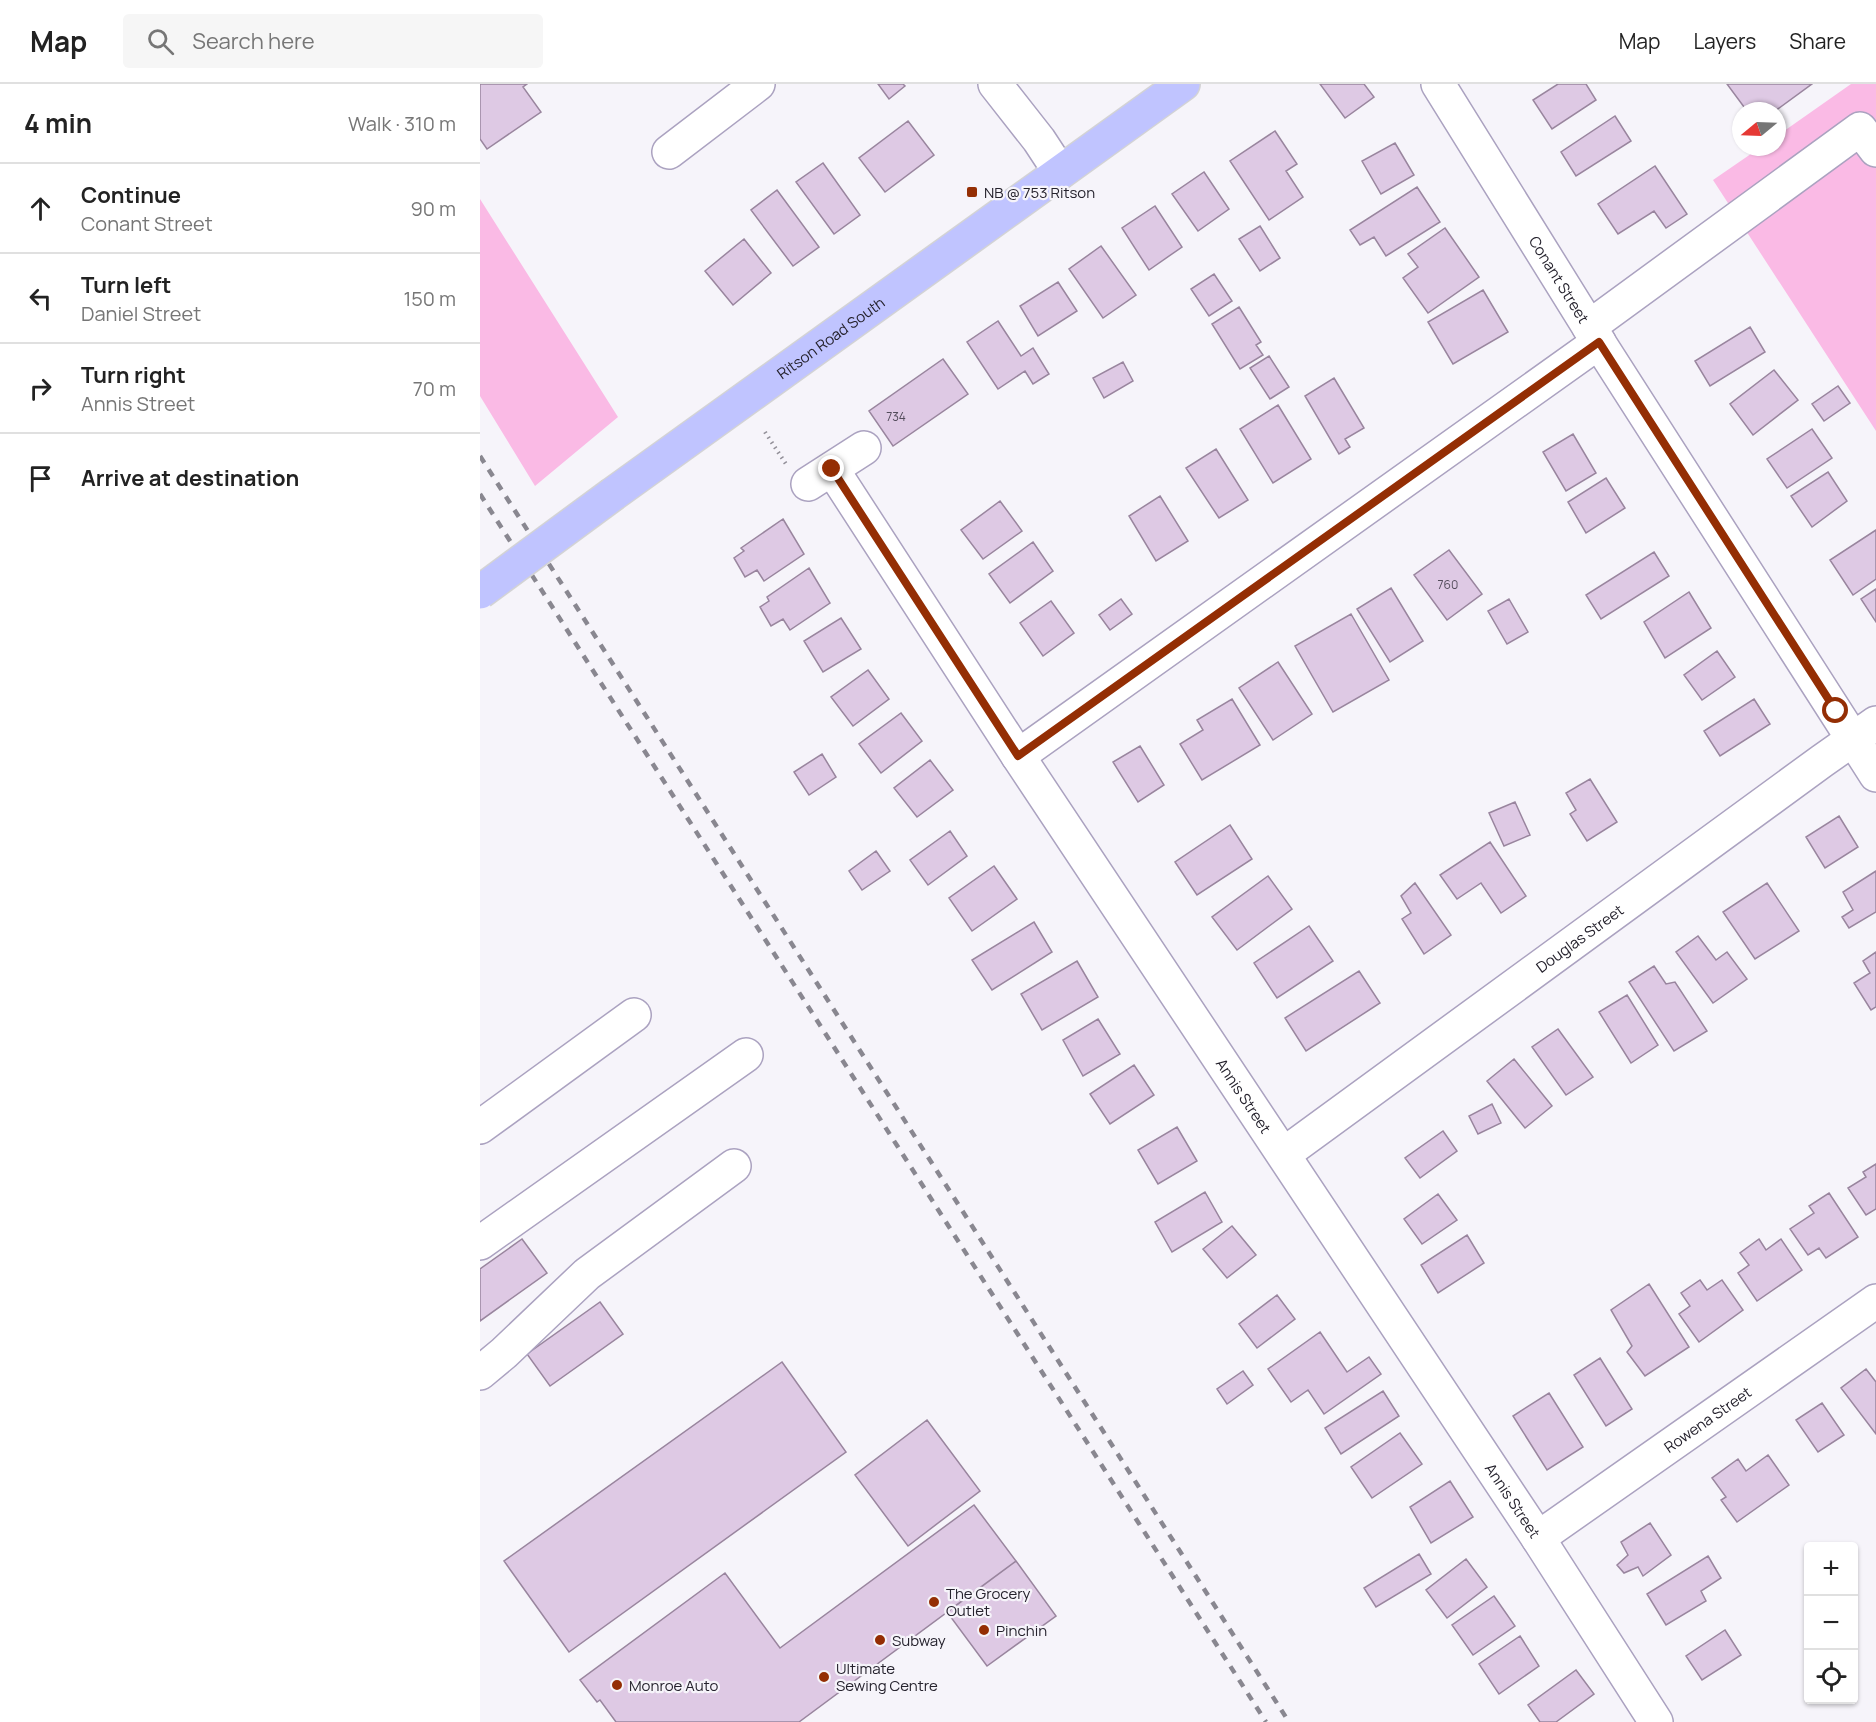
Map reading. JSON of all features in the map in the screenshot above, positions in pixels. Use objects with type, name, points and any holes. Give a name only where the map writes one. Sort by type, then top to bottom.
[{"type":"main road","name":"Ritson Road South","points":[[480,592],[1183,84]]},
{"type":"street","points":[[669,152],[758,84]]},
{"type":"street","points":[[995,84],[1060,171]]},
{"type":"street","name":"Conant Street","points":[[1438,84],[1594,334],[1865,731],[1876,775]]},
{"type":"street","points":[[1018,756],[1594,334],[1860,129],[1876,150]]},
{"type":"street","points":[[810,474],[864,448]]},
{"type":"street","name":"Annis Street","points":[[810,474],[1018,756],[1538,1538],[1656,1722]]},
{"type":"street","name":"Douglas Street","points":[[1284,1154],[1865,731]]},
{"type":"street","points":[[480,1127],[634,1015]]},
{"type":"street","points":[[480,1243],[746,1055]]},
{"type":"street","points":[[480,1373],[587,1274],[734,1166]]},
{"type":"street","name":"Rowena Street","points":[[1538,1538],[1876,1301]]},
{"type":"path","points":[[765,432],[810,474]]},
{"type":"shaded area","points":[[1851,84],[1876,84],[1876,431],[1713,180],[1748,156],[1786,156],[1786,130]]},
{"type":"shaded area","points":[[480,199],[618,417],[535,486],[480,396]]},
{"type":"building","points":[[480,84],[527,84],[523,87],[541,112],[487,149],[480,139]]},
{"type":"building","points":[[878,84],[903,84],[905,86],[889,99]]},
{"type":"building","points":[[1320,84],[1364,84],[1374,97],[1345,118]]},
{"type":"building","points":[[1558,84],[1586,84],[1596,100],[1552,129],[1533,100]]},
{"type":"building","points":[[1727,84],[1812,84],[1786,103],[1740,102]]},
{"type":"building","points":[[1615,116],[1631,141],[1576,176],[1561,152]]},
{"type":"building","points":[[908,121],[934,155],[885,192],[859,158]]},
{"type":"building","points":[[1275,131],[1297,164],[1286,171],[1303,197],[1269,220],[1230,161]]},
{"type":"building","points":[[1395,143],[1414,175],[1381,194],[1362,161]]},
{"type":"building","points":[[823,163],[860,215],[834,234],[796,182]]},
{"type":"building","points":[[1655,166],[1687,214],[1666,228],[1654,211],[1618,234],[1598,204]]},
{"type":"building","points":[[1204,172],[1229,209],[1198,231],[1172,194]]},
{"type":"building","points":[[1417,187],[1440,222],[1386,256],[1374,237],[1360,245],[1350,230]]},
{"type":"building","points":[[777,190],[819,247],[793,266],[751,210]]},
{"type":"building","points":[[1155,206],[1182,247],[1149,270],[1122,228]]},
{"type":"building","points":[[1260,226],[1280,258],[1260,271],[1239,239]]},
{"type":"building","points":[[1445,228],[1479,277],[1428,313],[1403,278],[1418,267],[1408,254]]},
{"type":"building","points":[[744,239],[771,273],[733,305],[705,271]]},
{"type":"building","points":[[1101,246],[1136,295],[1103,318],[1069,269]]},
{"type":"building","points":[[1214,274],[1232,301],[1209,316],[1191,289]]},
{"type":"building","points":[[1058,282],[1077,311],[1038,336],[1020,306]]},
{"type":"building","points":[[1483,290],[1508,332],[1453,364],[1428,322]]},
{"type":"building","points":[[1239,307],[1261,342],[1256,345],[1263,355],[1240,369],[1212,324]]},
{"type":"building","points":[[998,321],[1021,356],[1033,348],[1049,374],[1033,384],[1025,371],[998,389],[967,342]]},
{"type":"building","points":[[1750,327],[1765,352],[1710,386],[1695,361]]},
{"type":"building","points":[[1269,356],[1289,387],[1270,399],[1250,368]]},
{"type":"building","points":[[943,359],[968,394],[893,446],[869,411]]},
{"type":"building","points":[[1123,362],[1133,381],[1104,398],[1093,378]]},
{"type":"building","points":[[1774,370],[1798,400],[1753,435],[1730,404]]},
{"type":"building","points":[[1334,378],[1364,428],[1345,439],[1350,447],[1339,454],[1305,396]]},
{"type":"building","points":[[1838,386],[1850,403],[1824,421],[1812,404]]},
{"type":"building","points":[[1278,405],[1311,459],[1273,483],[1240,429]]},
{"type":"building","points":[[1812,429],[1832,458],[1787,488],[1767,459]]},
{"type":"building","points":[[1573,434],[1596,473],[1566,491],[1543,452]]},
{"type":"building","points":[[1216,449],[1248,500],[1219,518],[1186,468]]},
{"type":"building","points":[[1828,472],[1847,501],[1812,527],[1791,496]]},
{"type":"building","points":[[1606,478],[1625,508],[1586,533],[1568,502]]},
{"type":"building","points":[[1160,496],[1188,541],[1156,561],[1129,516]]},
{"type":"building","points":[[1000,501],[1022,531],[983,559],[961,530]]},
{"type":"building","points":[[783,519],[804,554],[764,581],[757,570],[745,577],[734,558],[744,551],[741,548]]},
{"type":"building","points":[[1876,530],[1876,579],[1853,595],[1830,560]]},
{"type":"building","points":[[1033,542],[1053,571],[1010,603],[989,574]]},
{"type":"building","points":[[1449,550],[1482,594],[1447,620],[1414,575]]},
{"type":"building","points":[[1654,552],[1669,576],[1601,619],[1586,595]]},
{"type":"building","points":[[809,568],[830,603],[790,630],[783,619],[771,626],[760,607],[769,601],[767,597]]},
{"type":"building","points":[[1391,588],[1423,641],[1390,662],[1357,609]]},
{"type":"building","points":[[1876,589],[1876,622],[1861,599]]},
{"type":"building","points":[[1689,592],[1711,628],[1665,658],[1644,622]]},
{"type":"building","points":[[1121,599],[1132,614],[1110,630],[1099,615]]},
{"type":"building","points":[[1509,599],[1528,632],[1507,644],[1488,611]]},
{"type":"building","points":[[1051,601],[1074,633],[1043,656],[1020,623]]},
{"type":"building","points":[[1351,614],[1389,680],[1333,712],[1295,646]]},
{"type":"building","points":[[841,618],[861,649],[823,672],[804,641]]},
{"type":"building","points":[[1717,651],[1735,677],[1702,700],[1684,675]]},
{"type":"building","points":[[1278,662],[1312,714],[1273,740],[1239,688]]},
{"type":"building","points":[[868,670],[889,699],[853,726],[831,697]]},
{"type":"building","points":[[1232,699],[1260,745],[1202,780],[1180,744],[1203,730],[1197,720]]},
{"type":"building","points":[[1754,699],[1770,724],[1720,756],[1704,731]]},
{"type":"building","points":[[901,713],[922,741],[881,773],[859,744]]},
{"type":"building","points":[[1140,746],[1164,785],[1138,802],[1113,762]]},
{"type":"building","points":[[822,754],[836,777],[809,795],[794,772]]},
{"type":"building","points":[[930,760],[953,790],[917,817],[894,788]]},
{"type":"building","points":[[1590,779],[1617,822],[1587,841],[1570,814],[1576,810],[1566,793]]},
{"type":"building","points":[[1515,802],[1530,835],[1504,846],[1489,813]]},
{"type":"building","points":[[1839,816],[1858,847],[1825,868],[1806,837]]},
{"type":"building","points":[[1230,825],[1252,859],[1197,895],[1175,862]]},
{"type":"building","points":[[950,831],[967,856],[928,885],[910,860]]},
{"type":"building","points":[[1490,842],[1526,896],[1501,913],[1481,883],[1457,899],[1440,875]]},
{"type":"building","points":[[876,851],[890,871],[862,890],[849,871]]},
{"type":"building","points":[[994,866],[1017,899],[972,931],[949,898]]},
{"type":"building","points":[[1876,871],[1876,912],[1849,928],[1842,917],[1853,910],[1843,892]]},
{"type":"building","points":[[1268,876],[1292,909],[1237,950],[1212,917]]},
{"type":"building","points":[[1415,883],[1451,935],[1424,954],[1402,919],[1411,913],[1401,896]]},
{"type":"building","points":[[1767,883],[1799,931],[1755,959],[1723,912]]},
{"type":"building","points":[[1034,922],[1052,952],[992,990],[972,960]]},
{"type":"building","points":[[1309,926],[1333,961],[1277,998],[1254,963]]},
{"type":"building","points":[[1698,936],[1716,960],[1727,952],[1747,979],[1713,1003],[1676,952]]},
{"type":"building","points":[[1876,952],[1876,1007],[1871,1010],[1854,983],[1870,973],[1863,961]]},
{"type":"building","points":[[1077,961],[1098,997],[1042,1030],[1021,994]]},
{"type":"building","points":[[1654,966],[1666,984],[1675,982],[1707,1031],[1674,1051],[1629,982]]},
{"type":"building","points":[[1359,971],[1380,1003],[1306,1051],[1285,1018]]},
{"type":"building","points":[[1627,995],[1658,1045],[1631,1063],[1599,1012]]},
{"type":"building","points":[[1098,1019],[1120,1054],[1083,1076],[1063,1040]]},
{"type":"building","points":[[1558,1029],[1593,1077],[1566,1095],[1532,1047]]},
{"type":"building","points":[[1514,1059],[1552,1106],[1525,1128],[1487,1081]]},
{"type":"building","points":[[1134,1065],[1154,1095],[1110,1124],[1090,1094]]},
{"type":"building","points":[[1492,1104],[1501,1123],[1478,1134],[1469,1116]]},
{"type":"building","points":[[1177,1127],[1197,1161],[1158,1184],[1138,1150]]},
{"type":"building","points":[[1443,1131],[1457,1151],[1420,1178],[1405,1158]]},
{"type":"building","points":[[1876,1164],[1876,1209],[1866,1215],[1848,1188],[1866,1177],[1863,1172]]},
{"type":"building","points":[[1205,1192],[1222,1222],[1172,1252],[1155,1222]]},
{"type":"building","points":[[1829,1193],[1858,1237],[1826,1258],[1819,1248],[1808,1255],[1790,1229],[1814,1213],[1809,1206]]},
{"type":"building","points":[[1438,1194],[1457,1220],[1422,1244],[1404,1219]]},
{"type":"building","points":[[1232,1226],[1256,1255],[1227,1278],[1203,1249]]},
{"type":"building","points":[[1467,1235],[1484,1263],[1438,1293],[1421,1265]]},
{"type":"building","points":[[522,1239],[547,1273],[480,1321],[480,1269]]},
{"type":"building","points":[[1759,1239],[1766,1250],[1781,1239],[1802,1270],[1757,1301],[1738,1273],[1749,1265],[1740,1253]]},
{"type":"building","points":[[1700,1280],[1707,1290],[1722,1280],[1743,1310],[1699,1342],[1679,1314],[1690,1306],[1681,1293]]},
{"type":"building","points":[[1649,1284],[1689,1347],[1645,1376],[1627,1352],[1632,1346],[1611,1310]]},
{"type":"building","points":[[1277,1295],[1295,1319],[1257,1348],[1239,1324]]},
{"type":"building","points":[[600,1302],[623,1334],[550,1386],[527,1354]]},
{"type":"building","points":[[1320,1332],[1347,1372],[1369,1357],[1381,1374],[1324,1414],[1308,1390],[1291,1402],[1268,1369]]},
{"type":"building","points":[[1600,1358],[1632,1409],[1606,1426],[1574,1375]]},
{"type":"building","points":[[782,1362],[846,1452],[569,1652],[504,1561]]},
{"type":"building","points":[[1866,1369],[1876,1382],[1876,1434],[1841,1388]]},
{"type":"building","points":[[1243,1371],[1253,1385],[1227,1404],[1217,1389]]},
{"type":"building","points":[[1383,1391],[1399,1416],[1341,1454],[1325,1428]]},
{"type":"building","points":[[1549,1393],[1583,1447],[1547,1470],[1513,1416]]},
{"type":"building","points":[[1822,1403],[1844,1435],[1818,1452],[1796,1420]]},
{"type":"building","points":[[927,1420],[980,1491],[908,1546],[855,1475]]},
{"type":"building","points":[[1400,1433],[1422,1464],[1372,1498],[1351,1467]]},
{"type":"building","points":[[1768,1455],[1789,1485],[1737,1522],[1721,1500],[1726,1497],[1712,1478],[1738,1459],[1746,1471]]},
{"type":"building","points":[[1450,1481],[1473,1517],[1431,1543],[1410,1507]]},
{"type":"building","points":[[974,1505],[1016,1561],[799,1722],[616,1722],[600,1700],[597,1702],[580,1680],[725,1573],[780,1648]]},
{"type":"building","points":[[1650,1523],[1671,1555],[1643,1576],[1638,1567],[1624,1573],[1617,1565],[1628,1555],[1621,1542]]},
{"type":"building","points":[[1419,1554],[1431,1574],[1376,1607],[1364,1588]]},
{"type":"building","points":[[1708,1556],[1721,1578],[1701,1591],[1706,1601],[1666,1625],[1647,1594]]},
{"type":"building","points":[[1466,1559],[1487,1587],[1447,1618],[1426,1590]]},
{"type":"building","points":[[1016,1561],[1056,1616],[987,1666],[947,1612]]},
{"type":"building","points":[[1494,1596],[1515,1626],[1473,1655],[1452,1625]]},
{"type":"building","points":[[1725,1630],[1741,1655],[1702,1680],[1686,1656]]},
{"type":"building","points":[[1520,1636],[1539,1666],[1499,1694],[1479,1664]]},
{"type":"building","points":[[1576,1670],[1594,1694],[1556,1722],[1540,1722],[1528,1705]]},
{"type":"railway","points":[[480,456],[1289,1722]]},
{"type":"railway","points":[[480,494],[1266,1722]]},
{"type":"place","name":"NB @ 753 Ritson","points":[[972,192]]},
{"type":"place","name":"The Grocery Outlet","points":[[934,1602]]},
{"type":"place","name":"Pinchin","points":[[984,1630]]},
{"type":"place","name":"Subway","points":[[880,1640]]},
{"type":"place","name":"Ultimate Sewing Centre","points":[[824,1677]]},
{"type":"place","name":"Monroe Auto","points":[[617,1685]]},
{"type":"route","points":[[832,469],[1018,756],[1599,342],[1836,711]]}]
